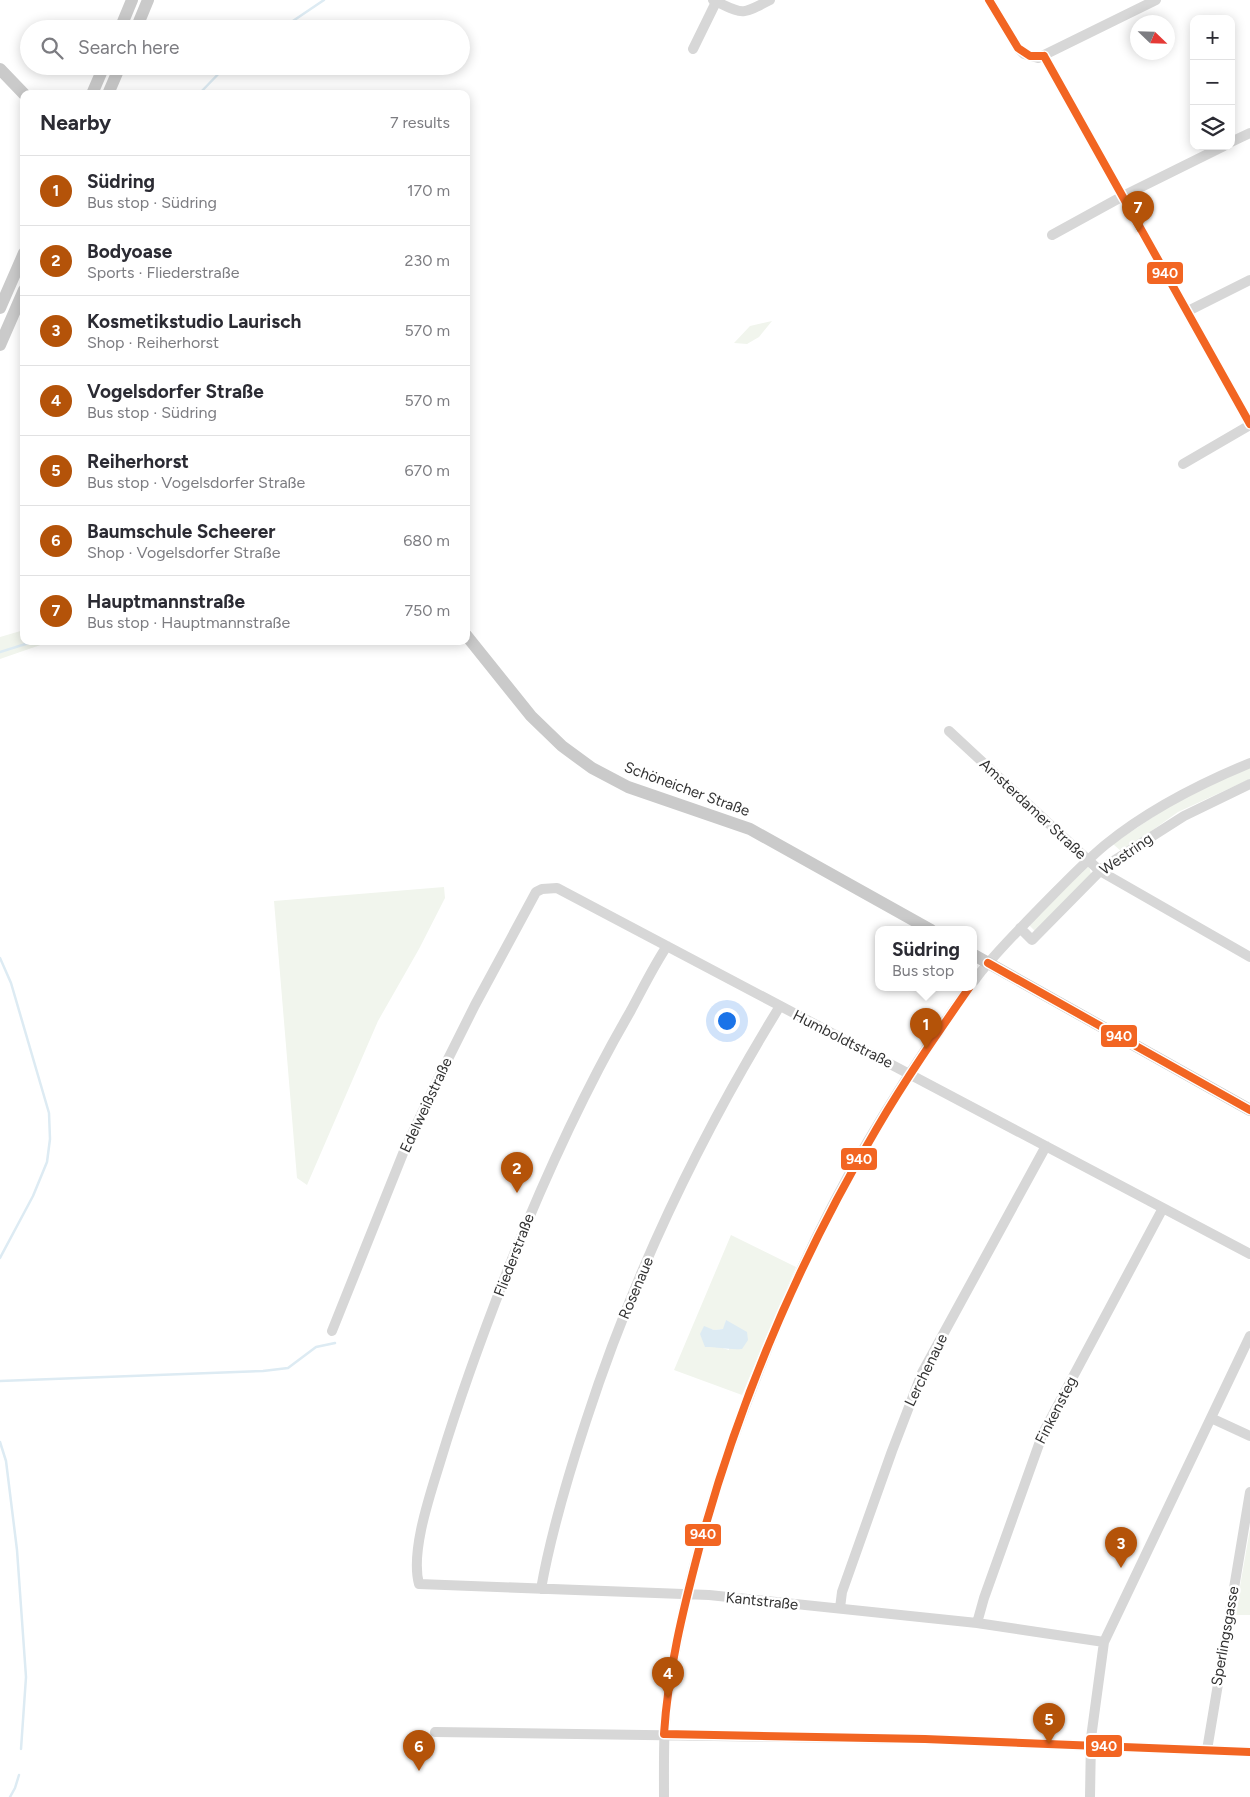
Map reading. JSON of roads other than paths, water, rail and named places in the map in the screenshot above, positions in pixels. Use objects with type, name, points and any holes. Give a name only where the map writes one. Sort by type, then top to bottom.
[{"type":"main road","points":[[124,20],[132,0]]},
{"type":"main road","points":[[140,20],[148,0]]},
{"type":"main road","points":[[0,69],[20,90]]},
{"type":"main road","points":[[94,90],[100,75]]},
{"type":"main road","points":[[110,90],[116,75]]},
{"type":"main road","points":[[0,308],[20,262]]},
{"type":"main road","points":[[0,345],[20,299]]},
{"type":"main road","name":"Schöneicher Straße","points":[[470,640],[531,716],[562,746],[597,771],[621,784],[646,794],[750,829],[924,926]]},
{"type":"main road","points":[[977,957],[1250,1110]]},
{"type":"street","points":[[693,50],[716,1],[737,12],[745,12],[770,0]]},
{"type":"street","points":[[989,0],[1018,48],[1024,54],[1038,58],[1156,0]]},
{"type":"street","points":[[1044,56],[1250,424],[1183,464]]},
{"type":"street","points":[[1235,140],[1250,133]]},
{"type":"street","points":[[1052,236],[1123,196],[1216,150]]},
{"type":"street","points":[[1188,311],[1250,280]]},
{"type":"street","name":"Amsterdamer Straße","points":[[949,731],[1100,870],[1250,958]]},
{"type":"street","name":"Westring","points":[[977,978],[1020,928],[1088,860],[1118,835],[1201,784],[1250,763]]},
{"type":"street","name":"Westring","points":[[1020,928],[1032,940],[1100,870],[1184,816],[1250,784]]},
{"type":"street","name":"Humboldtstraße","points":[[540,889],[557,888],[1250,1254]]},
{"type":"street","name":"Edelweißstraße","points":[[332,1330],[404,1151],[434,1087],[475,1005],[536,892],[540,889]]},
{"type":"street","name":"Fliederstraße","points":[[419,1584],[416,1575],[420,1541],[432,1490],[464,1387],[497,1298],[541,1187],[607,1052],[667,946]]},
{"type":"street","points":[[664,1797],[664,1734],[668,1688],[703,1530],[740,1419],[803,1266],[848,1177],[870,1137],[910,1074],[967,991]]},
{"type":"street","name":"Rosenaue","points":[[541,1589],[550,1541],[574,1455],[626,1309],[685,1179],[727,1099],[780,1006]]},
{"type":"street","name":"Lerchenaue","points":[[840,1608],[842,1592],[922,1373],[1046,1146]]},
{"type":"street","name":"Finkensteg","points":[[977,1623],[984,1598],[1043,1433],[1163,1208]]},
{"type":"street","points":[[1090,1797],[1091,1745],[1104,1642],[1250,1336]]},
{"type":"street","points":[[1211,1418],[1250,1436]]},
{"type":"street","name":"Sperlingsgasse","points":[[1207,1750],[1250,1492]]},
{"type":"street","name":"Kantstraße","points":[[419,1584],[688,1594],[977,1623],[1104,1642]]},
{"type":"street","points":[[435,1732],[925,1739],[1250,1752]]},
{"type":"waterway","points":[[294,20],[324,0]]},
{"type":"waterway","points":[[203,90],[217,75]]},
{"type":"waterway","points":[[0,652],[22,645]]},
{"type":"waterway","points":[[0,958],[11,983],[49,1113],[50,1139],[47,1162],[33,1196],[0,1258]]},
{"type":"waterway","points":[[0,1381],[263,1371],[288,1368],[316,1347],[335,1343]]},
{"type":"waterway","points":[[0,1442],[6,1461],[17,1550],[26,1677],[21,1749]]},
{"type":"waterway","points":[[10,1797],[19,1775]]},
{"type":"place","name":"Hauptmannstraße","points":[[1138,232]]},
{"type":"place","name":"Südring","points":[[926,1049]]},
{"type":"place","name":"Bodyoase","points":[[517,1193]]},
{"type":"place","name":"Kosmetikstudio Laurisch","points":[[1121,1568]]},
{"type":"place","name":"Vogelsdorfer Straße","points":[[668,1698]]},
{"type":"place","name":"Reiherhorst","points":[[1049,1744]]},
{"type":"place","name":"Baumschule Scheerer","points":[[419,1771]]}]
